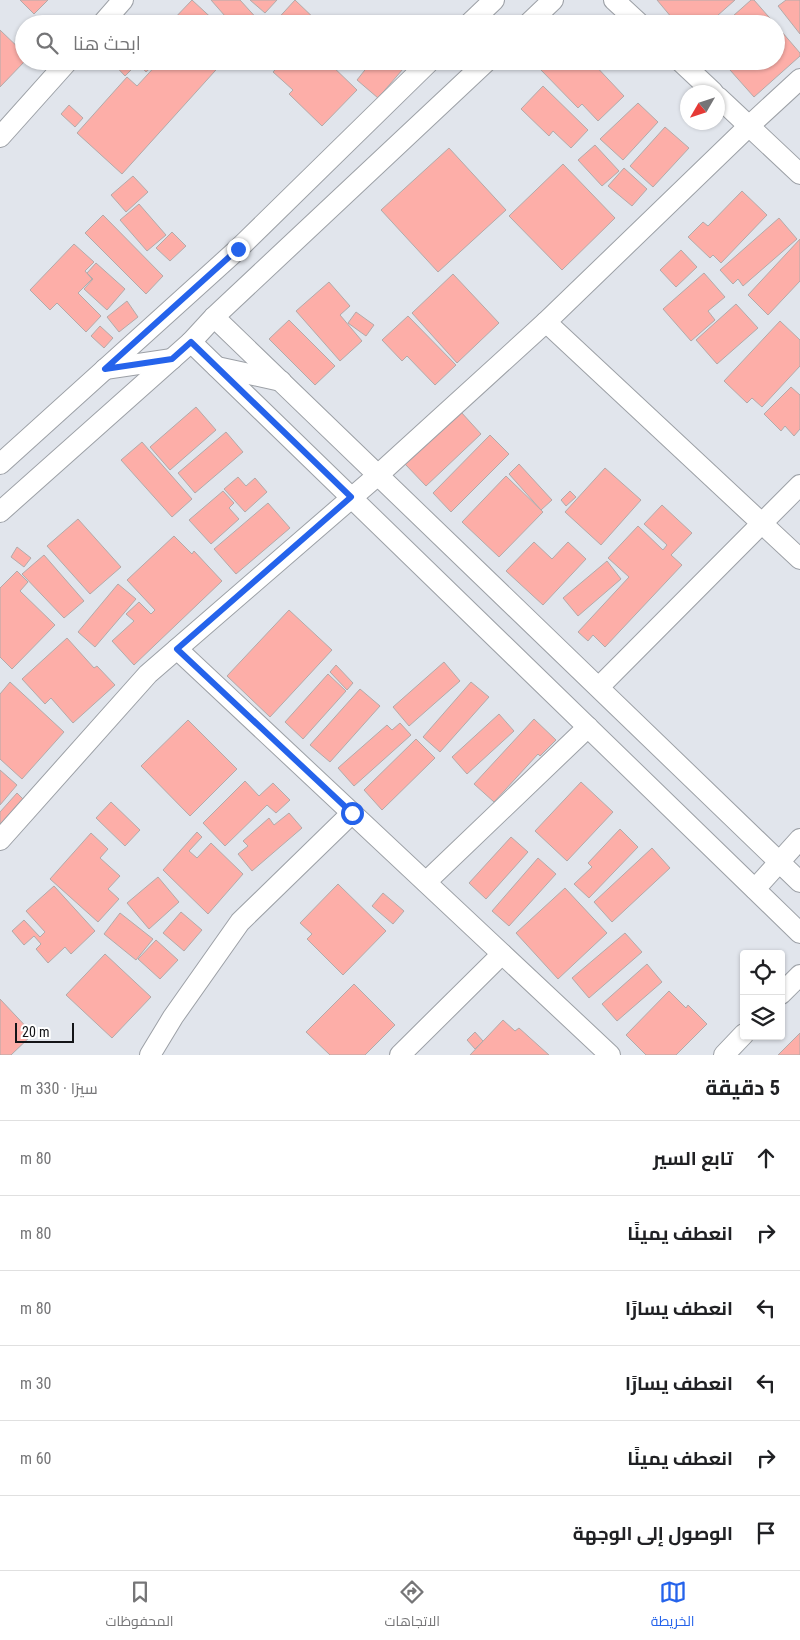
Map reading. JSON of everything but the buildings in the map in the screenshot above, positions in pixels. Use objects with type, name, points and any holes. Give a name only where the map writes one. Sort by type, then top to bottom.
[{"type":"street","points":[[110,15],[123,0]]},
{"type":"street","points":[[478,15],[494,0]]},
{"type":"street","points":[[537,15],[553,0]]},
{"type":"street","points":[[614,0],[630,15]]},
{"type":"street","points":[[0,138],[60,70]]},
{"type":"street","points":[[0,464],[238,249],[421,70]]},
{"type":"street","points":[[4,504],[191,342],[214,317],[477,70]]},
{"type":"street","points":[[690,70],[706,85]]},
{"type":"street","points":[[0,840],[148,674],[378,475],[546,322],[748,126],[800,79]]},
{"type":"street","points":[[725,104],[800,174]]},
{"type":"street","points":[[214,317],[800,882]]},
{"type":"street","points":[[546,322],[800,559]]},
{"type":"street","points":[[191,342],[800,933]]},
{"type":"street","points":[[105,369],[172,359]]},
{"type":"street","points":[[218,367],[281,381]]},
{"type":"street","points":[[598,687],[800,485]]},
{"type":"street","points":[[177,649],[610,1055]]},
{"type":"street","points":[[426,882],[588,727]]},
{"type":"street","points":[[150,1055],[173,1017],[240,922],[352,813]]},
{"type":"street","points":[[755,889],[800,839]]},
{"type":"street","points":[[400,1055],[502,954]]},
{"type":"street","points":[[785,990],[800,974]]},
{"type":"street","points":[[724,1055],[740,1038]]},
{"type":"route","points":[[238,249],[105,369],[172,359],[191,342],[351,497],[177,649],[352,813]]}]
